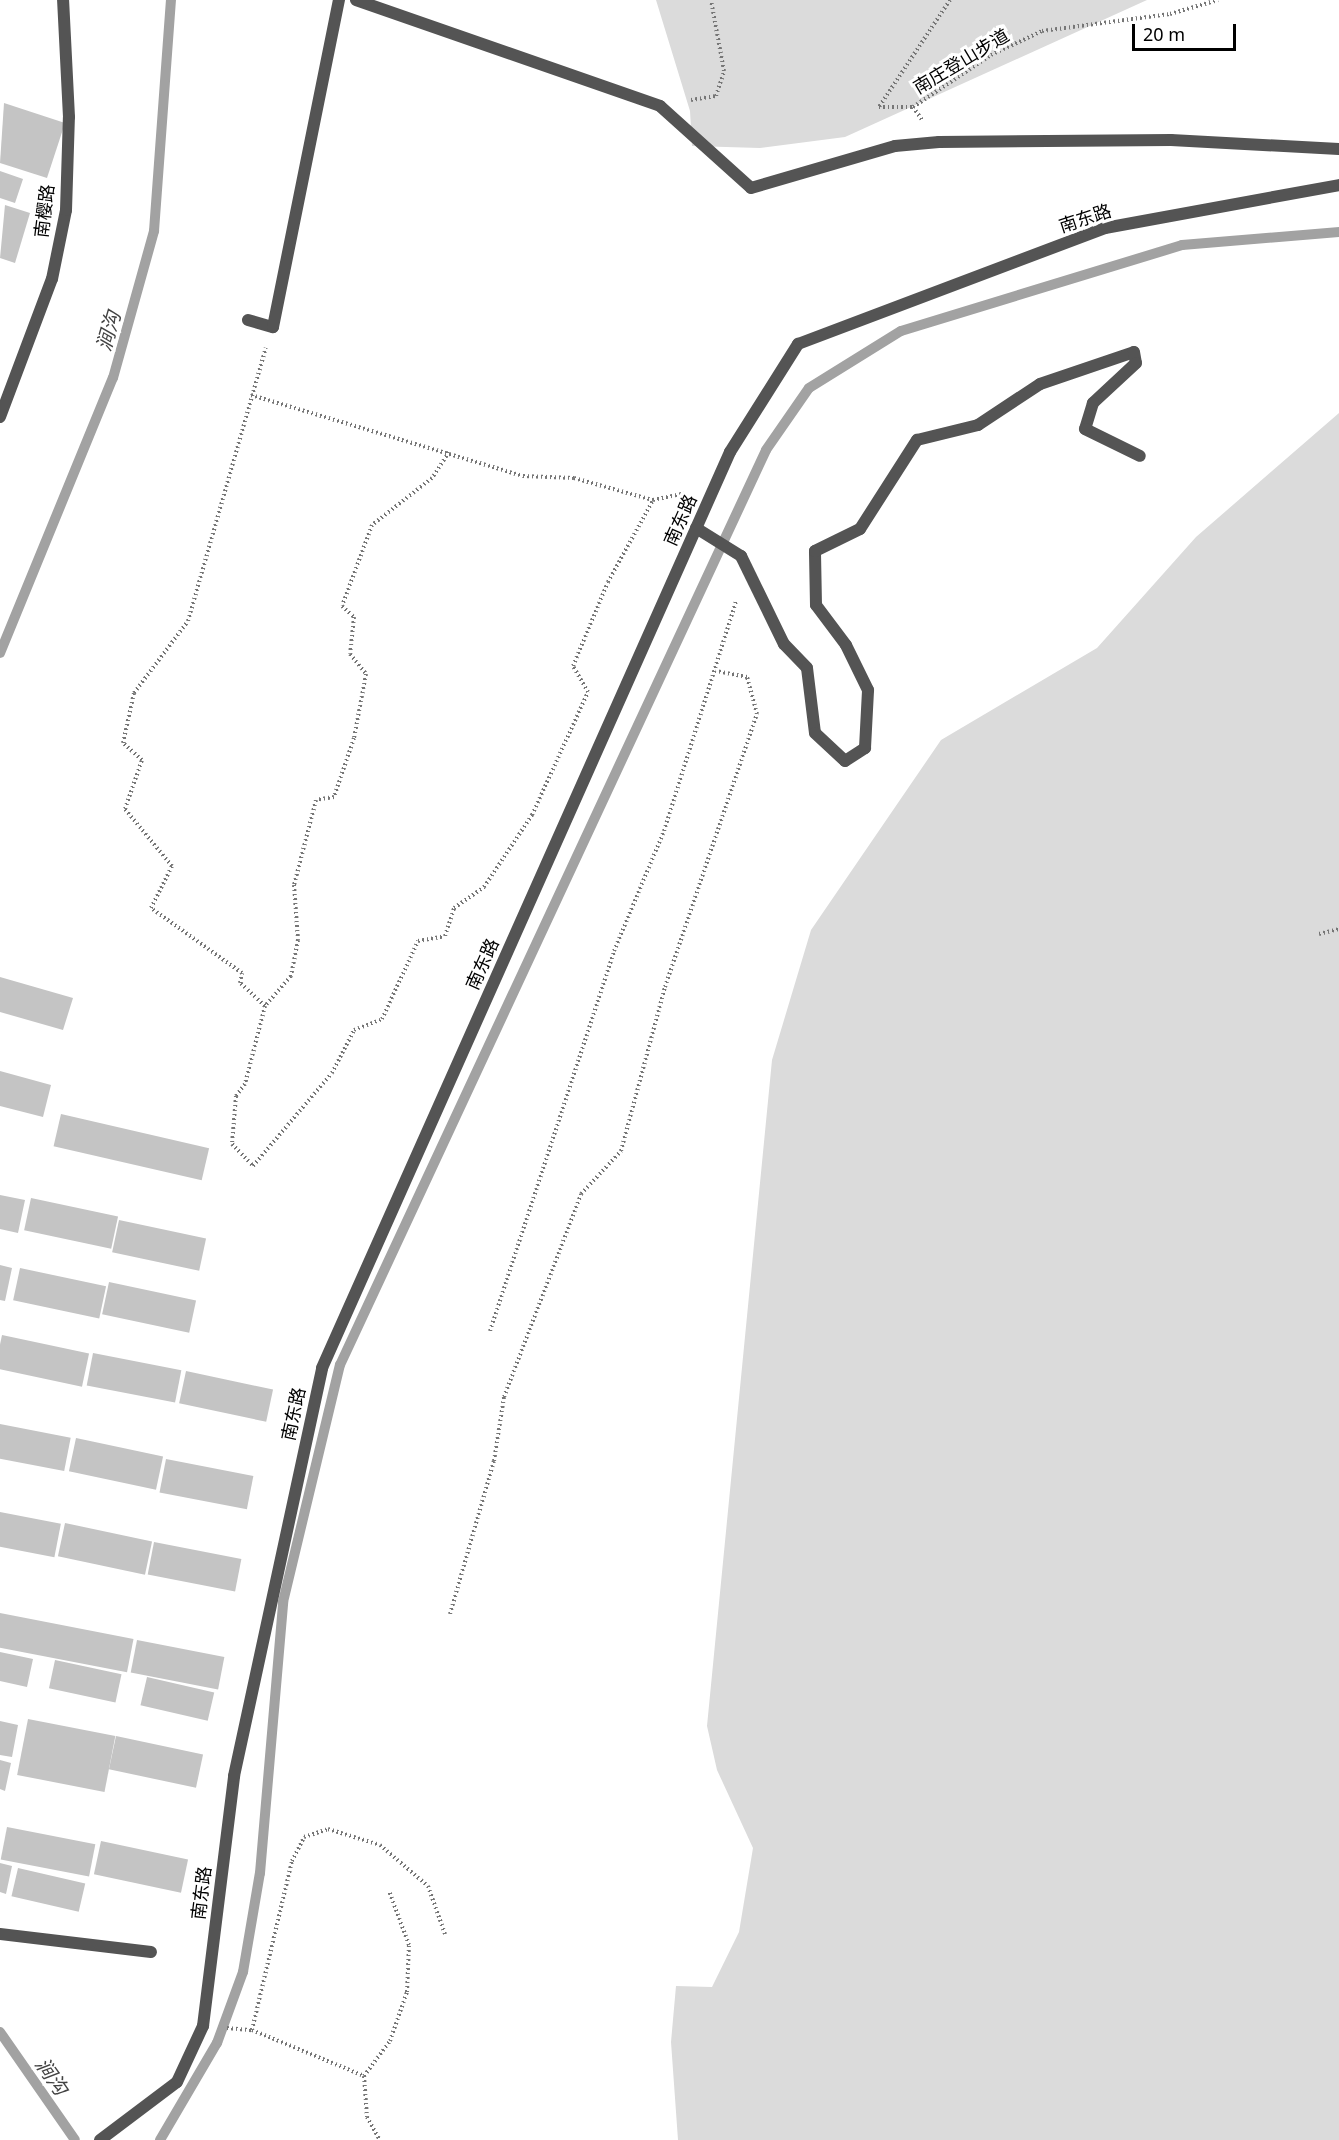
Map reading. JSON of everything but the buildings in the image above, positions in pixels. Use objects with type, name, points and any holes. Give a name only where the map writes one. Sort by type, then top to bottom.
[{"type":"street","name":"南樱路","points":[[0,417],[51,279],[66,210],[69,117],[63,0]]},
{"type":"street","points":[[248,321],[273,327],[339,0]]},
{"type":"street","points":[[356,0],[660,106],[752,188],[895,146],[939,142],[1171,140],[1339,149]]},
{"type":"street","name":"南东路","points":[[100,2140],[177,2082],[203,2026],[234,1776],[322,1368],[702,531],[715,486],[798,344],[1105,228],[1339,184]]},
{"type":"street","points":[[702,531],[736,553],[746,566],[784,644],[807,668],[816,732],[845,761],[865,748],[868,690],[846,645],[816,605],[815,551],[860,529],[917,440],[978,425],[1040,384],[1134,352],[1136,363],[1093,403],[1085,429],[1140,456]]},
{"type":"street","points":[[0,1934],[151,1952]]},
{"type":"path","points":[[660,106],[716,96],[724,71],[711,0]]},
{"type":"path","name":"南庄登山步道","points":[[950,0],[879,107],[913,107],[991,55],[1042,31],[1170,14],[1218,0]]},
{"type":"path","points":[[266,1006],[240,983],[242,973],[151,908],[172,866],[125,809],[142,760],[123,743],[134,693],[188,621],[251,395],[273,327]]},
{"type":"path","points":[[251,395],[449,452],[523,476],[574,478],[653,500],[715,486]]},
{"type":"path","points":[[449,452],[432,478],[372,525],[342,606],[354,617],[350,654],[366,674],[354,738],[334,797],[316,800],[294,885],[298,940],[291,976],[266,1006],[245,1084],[236,1096],[232,1144],[253,1166],[294,1111],[321,1088],[354,1030],[382,1019],[418,941],[445,936],[454,908],[484,887],[532,815],[588,692],[573,666],[608,582],[653,500]]},
{"type":"path","points":[[490,1331],[614,951],[664,831],[716,671],[746,566]]},
{"type":"path","points":[[450,1614],[494,1461],[504,1397],[581,1194],[621,1150],[664,987],[757,714],[747,677],[716,671]]},
{"type":"path","points":[[1318,934],[1339,929]]},
{"type":"path","points":[[252,2030],[292,1862],[304,1837],[328,1829],[380,1845],[428,1886],[445,1934]]},
{"type":"path","points":[[380,2140],[367,2116],[364,2076],[390,2041],[407,1992],[409,1945],[389,1891]]},
{"type":"path","points":[[240,2029],[252,2030],[364,2076]]},
{"type":"shaded area","points":[[656,0],[1147,0],[845,137],[760,148],[692,146],[690,111]]},
{"type":"shaded area","points":[[1339,413],[1339,2140],[678,2140],[671,2042],[676,1986],[712,1987],[739,1932],[753,1848],[717,1770],[707,1726],[772,1060],[811,930],[941,740],[1097,648],[1196,537]]},
{"type":"waterway","name":"涧沟","points":[[0,653],[113,378],[154,231],[171,0]]},
{"type":"waterway","points":[[160,2140],[217,2043],[243,1972],[260,1873],[283,1602],[340,1365],[766,450],[809,388],[901,331],[1182,245],[1339,232]]},
{"type":"waterway","name":"涧沟","points":[[0,2032],[75,2140]]}]
